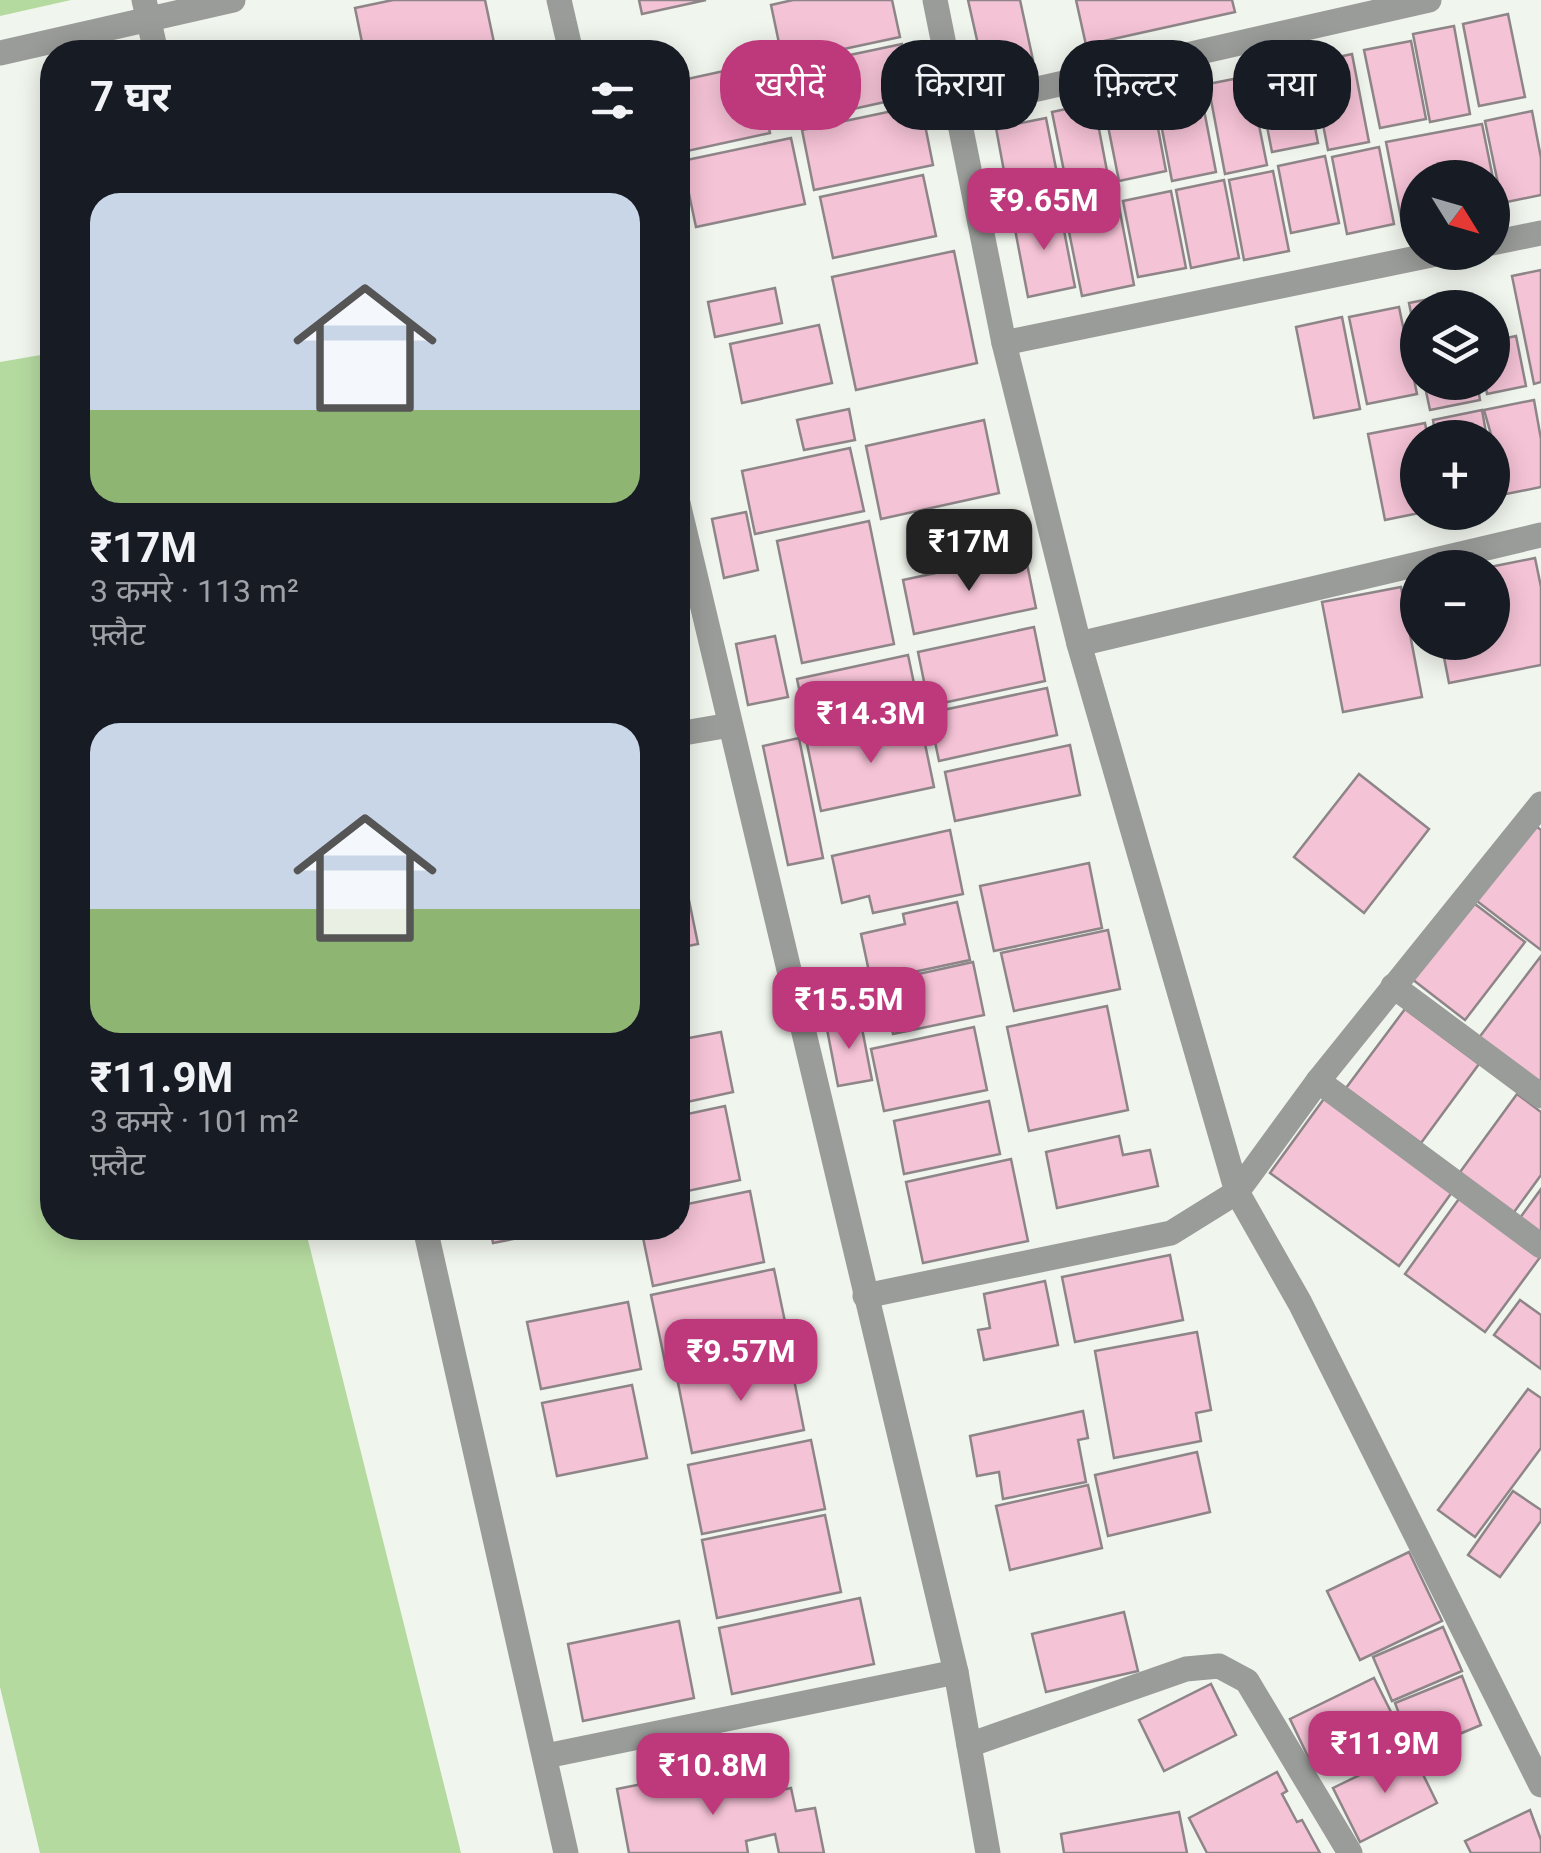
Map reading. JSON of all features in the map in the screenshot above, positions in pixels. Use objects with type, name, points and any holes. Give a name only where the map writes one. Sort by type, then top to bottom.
[{"type":"street","points":[[45,40],[146,9],[233,0]]},
{"type":"street","points":[[559,0],[568,40]]},
{"type":"street","points":[[935,0],[944,40]]},
{"type":"street","points":[[1039,89],[1429,0]]},
{"type":"street","points":[[146,9],[153,40]]},
{"type":"street","points":[[0,54],[40,42]]},
{"type":"street","points":[[962,130],[1004,343],[1079,644],[1237,1192],[1300,1303],[1541,1785]]},
{"type":"street","points":[[1510,239],[1541,233]]},
{"type":"street","points":[[1004,343],[1400,261]]},
{"type":"street","points":[[1079,644],[1541,535]]},
{"type":"street","points":[[690,554],[956,1672],[988,1853]]},
{"type":"street","points":[[690,732],[730,725]]},
{"type":"street","points":[[865,1296],[1171,1232],[1204,1216],[1237,1192],[1318,1081],[1541,804]]},
{"type":"street","points":[[1393,986],[1541,1096]]},
{"type":"street","points":[[1318,1081],[1541,1246]]},
{"type":"street","points":[[428,1240],[566,1853]]},
{"type":"street","points":[[969,1746],[1186,1669],[1219,1666],[1248,1681],[1350,1853]]},
{"type":"street","points":[[546,1756],[956,1672]]},
{"type":"green space","points":[[0,0],[71,0],[0,16]]},
{"type":"green space","points":[[40,355],[40,1240],[308,1240],[461,1853],[40,1853],[0,1687],[0,362]]},
{"type":"building","points":[[393,0],[485,0],[493,40],[362,40],[355,8]]},
{"type":"building","points":[[639,0],[706,0],[642,14]]},
{"type":"building","points":[[793,0],[892,0],[900,37],[861,45],[861,40],[778,40],[771,5]]},
{"type":"building","points":[[968,0],[1020,0],[1029,40],[977,40]]},
{"type":"building","points":[[1076,0],[1232,0],[1235,12],[1109,40],[1085,40]]},
{"type":"building","points":[[1508,14],[1525,97],[1479,106],[1463,24]]},
{"type":"building","points":[[1454,26],[1470,114],[1430,122],[1413,34]]},
{"type":"building","points":[[1411,41],[1426,119],[1380,128],[1364,50]]},
{"type":"building","points":[[881,48],[881,103],[861,107],[861,53]]},
{"type":"building","points":[[1351,54],[1369,142],[1328,150],[1324,130],[1351,130]]},
{"type":"building","points":[[720,72],[720,130],[770,133],[690,150],[690,78]]},
{"type":"building","points":[[1233,79],[1233,130],[1260,130],[1267,165],[1225,174],[1213,110],[1213,83]]},
{"type":"building","points":[[1059,110],[1059,130],[1099,130],[1111,192],[1070,201],[1052,112]]},
{"type":"building","points":[[1532,111],[1541,158],[1541,195],[1510,201],[1510,160],[1493,160],[1485,121]]},
{"type":"building","points":[[881,113],[881,130],[926,130],[933,165],[814,190],[802,130],[861,130],[861,118]]},
{"type":"building","points":[[1046,118],[1062,199],[1011,209],[996,130],[1039,130],[1039,119]]},
{"type":"building","points":[[1482,124],[1489,160],[1400,160],[1400,213],[1386,142]]},
{"type":"building","points":[[1109,130],[1158,130],[1166,171],[1119,181]]},
{"type":"building","points":[[1162,130],[1208,130],[1216,172],[1172,181]]},
{"type":"building","points":[[1268,130],[1315,130],[1318,143],[1272,152]]},
{"type":"building","points":[[791,138],[805,204],[696,227],[690,199],[690,159]]},
{"type":"building","points":[[1379,147],[1394,224],[1347,234],[1332,157]]},
{"type":"building","points":[[1325,156],[1339,223],[1291,233],[1278,166]]},
{"type":"building","points":[[1273,171],[1289,251],[1244,260],[1229,180]]},
{"type":"building","points":[[923,175],[936,236],[833,258],[820,197]]},
{"type":"building","points":[[1224,180],[1239,258],[1191,268],[1176,190]]},
{"type":"building","points":[[1171,191],[1186,268],[1138,277],[1123,201]]},
{"type":"building","points":[[1118,201],[1134,285],[1082,296],[1065,212]]},
{"type":"building","points":[[1060,210],[1075,287],[1028,297],[1013,219]]},
{"type":"building","points":[[954,251],[977,363],[856,390],[832,277]]},
{"type":"building","points":[[1541,270],[1541,382],[1534,384],[1512,276]]},
{"type":"building","points":[[775,288],[782,323],[715,337],[708,302]]},
{"type":"building","points":[[1399,307],[1400,397],[1367,404],[1349,317]]},
{"type":"building","points":[[1342,317],[1360,409],[1314,418],[1296,327]]},
{"type":"building","points":[[819,325],[832,383],[742,403],[730,344]]},
{"type":"building","points":[[1516,336],[1526,386],[1510,389],[1510,337]]},
{"type":"building","points":[[1428,400],[1480,400],[1430,410]]},
{"type":"building","points":[[1534,400],[1541,439],[1541,487],[1510,493],[1510,420],[1487,420],[1484,410]]},
{"type":"building","points":[[849,409],[855,440],[804,450],[797,420]]},
{"type":"building","points":[[1482,410],[1484,420],[1433,420]]},
{"type":"building","points":[[984,420],[999,493],[881,519],[866,446]]},
{"type":"building","points":[[1400,428],[1400,517],[1385,520],[1368,434]]},
{"type":"building","points":[[850,448],[864,511],[755,534],[742,471]]},
{"type":"building","points":[[746,512],[758,570],[724,578],[712,519]]},
{"type":"building","points":[[869,521],[894,644],[802,663],[777,541]]},
{"type":"building","points":[[1025,554],[1036,608],[914,634],[903,580]]},
{"type":"building","points":[[1535,558],[1541,587],[1541,665],[1449,683],[1445,660],[1510,660],[1510,563]]},
{"type":"building","points":[[1400,587],[1400,660],[1415,660],[1422,697],[1343,712],[1322,602]]},
{"type":"building","points":[[1034,627],[1045,681],[929,706],[918,652]]},
{"type":"building","points":[[775,636],[788,697],[748,705],[736,644]]},
{"type":"building","points":[[908,655],[920,712],[809,736],[797,679]]},
{"type":"building","points":[[1047,688],[1057,735],[939,761],[929,713]]},
{"type":"building","points":[[920,720],[934,787],[821,811],[807,744]]},
{"type":"building","points":[[799,738],[823,858],[788,865],[763,746]]},
{"type":"building","points":[[1070,745],[1080,795],[955,821],[945,772]]},
{"type":"building","points":[[1359,774],[1429,829],[1364,913],[1294,857]]},
{"type":"building","points":[[1531,822],[1541,830],[1541,950],[1473,898]]},
{"type":"building","points":[[950,830],[963,894],[873,913],[869,896],[842,903],[832,856]]},
{"type":"building","points":[[1089,863],[1102,928],[994,951],[980,886]]},
{"type":"building","points":[[1471,901],[1525,942],[1465,1020],[1412,979]]},
{"type":"building","points":[[957,902],[970,960],[871,981],[861,934],[905,924],[903,914]]},
{"type":"building","points":[[690,905],[698,944],[690,946]]},
{"type":"building","points":[[1108,930],[1120,989],[1014,1011],[1001,953]]},
{"type":"building","points":[[1541,956],[1541,1079],[1537,1084],[1478,1039]]},
{"type":"building","points":[[973,962],[984,1015],[893,1034],[882,982]]},
{"type":"building","points":[[1107,1006],[1128,1110],[1029,1131],[1007,1027]]},
{"type":"building","points":[[1405,1009],[1479,1064],[1421,1143],[1346,1088]]},
{"type":"building","points":[[860,1018],[872,1080],[838,1086],[826,1024]]},
{"type":"building","points":[[974,1027],[987,1090],[884,1111],[871,1049]]},
{"type":"building","points":[[721,1032],[733,1092],[690,1101],[690,1038]]},
{"type":"building","points":[[1517,1094],[1541,1112],[1541,1175],[1509,1219],[1455,1179]]},
{"type":"building","points":[[1326,1096],[1455,1188],[1399,1266],[1270,1173]]},
{"type":"building","points":[[989,1101],[1000,1154],[904,1174],[894,1121]]},
{"type":"building","points":[[725,1106],[740,1180],[690,1190],[690,1113]]},
{"type":"building","points":[[1119,1136],[1123,1155],[1150,1150],[1158,1186],[1057,1208],[1046,1152]]},
{"type":"building","points":[[1011,1159],[1028,1241],[923,1263],[906,1182]]},
{"type":"building","points":[[1541,1189],[1541,1240],[1517,1222]]},
{"type":"building","points":[[750,1191],[764,1262],[653,1286],[643,1240],[690,1240],[690,1204]]},
{"type":"building","points":[[1461,1196],[1541,1256],[1485,1332],[1405,1274]]},
{"type":"building","points":[[1170,1255],[1183,1320],[1075,1342],[1062,1277]]},
{"type":"building","points":[[774,1269],[789,1341],[666,1367],[651,1295]]},
{"type":"building","points":[[1045,1281],[1058,1345],[984,1360],[978,1330],[990,1328],[984,1294]]},
{"type":"building","points":[[1520,1300],[1541,1315],[1541,1369],[1494,1335]]},
{"type":"building","points":[[628,1302],[641,1369],[541,1389],[527,1322]]},
{"type":"building","points":[[1197,1332],[1211,1410],[1196,1413],[1201,1441],[1114,1458],[1095,1351]]},
{"type":"building","points":[[789,1354],[804,1430],[692,1453],[677,1378]]},
{"type":"building","points":[[632,1385],[647,1458],[557,1476],[542,1403]]},
{"type":"building","points":[[1528,1389],[1541,1398],[1541,1448],[1475,1537],[1438,1510]]},
{"type":"building","points":[[1083,1411],[1088,1438],[1078,1440],[1086,1482],[1003,1499],[999,1472],[977,1476],[970,1436]]},
{"type":"building","points":[[811,1440],[825,1509],[702,1534],[688,1465]]},
{"type":"building","points":[[1197,1452],[1210,1512],[1108,1536],[1095,1475]]},
{"type":"building","points":[[1088,1485],[1102,1548],[1010,1570],[996,1506]]},
{"type":"building","points":[[1513,1491],[1541,1510],[1541,1521],[1500,1577],[1468,1555]]},
{"type":"building","points":[[825,1515],[841,1592],[717,1618],[702,1540]]},
{"type":"building","points":[[1409,1552],[1442,1621],[1360,1660],[1327,1591]]},
{"type":"building","points":[[860,1598],[874,1664],[732,1694],[719,1628]]},
{"type":"building","points":[[1124,1612],[1138,1671],[1046,1692],[1032,1634]]},
{"type":"building","points":[[679,1621],[694,1698],[583,1721],[568,1644]]},
{"type":"building","points":[[1443,1627],[1462,1671],[1392,1701],[1373,1657]]},
{"type":"building","points":[[1462,1676],[1481,1725],[1414,1753],[1395,1703]]},
{"type":"building","points":[[1374,1678],[1398,1726],[1313,1767],[1290,1719]]},
{"type":"building","points":[[1211,1684],[1236,1735],[1164,1771],[1139,1720]]},
{"type":"building","points":[[1411,1750],[1437,1803],[1360,1842],[1333,1788]]},
{"type":"building","points":[[707,1771],[711,1791],[749,1784],[752,1796],[791,1788],[796,1811],[815,1808],[824,1853],[779,1853],[775,1834],[746,1841],[748,1853],[629,1853],[617,1789]]},
{"type":"building","points":[[1277,1772],[1287,1791],[1282,1794],[1320,1853],[1207,1853],[1189,1818]]},
{"type":"building","points":[[1530,1810],[1541,1840],[1541,1853],[1471,1853],[1465,1841]]},
{"type":"building","points":[[1179,1812],[1187,1853],[1064,1853],[1061,1834]]}]
